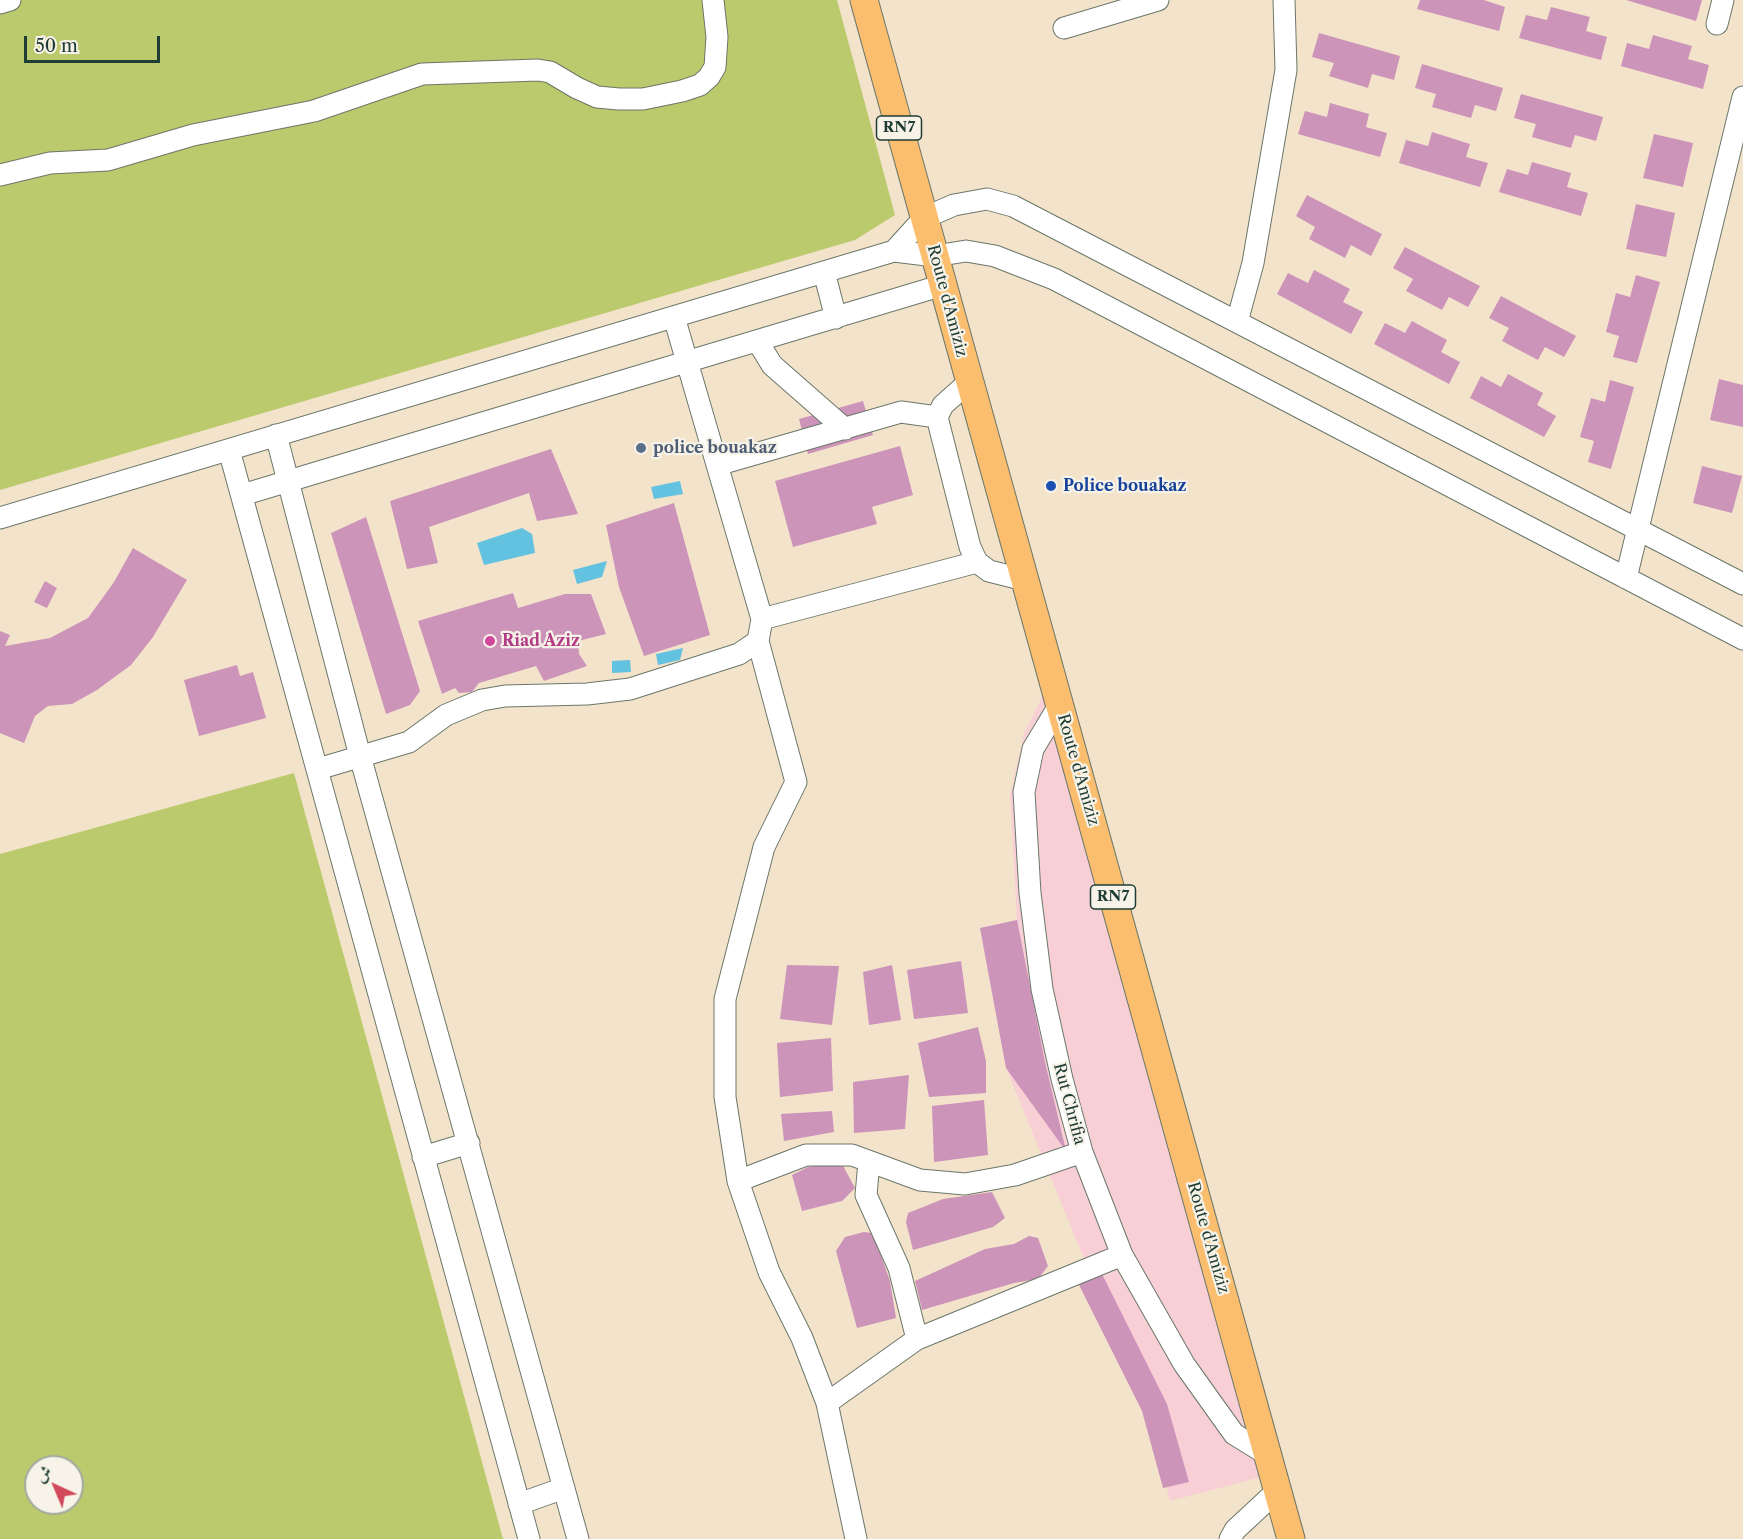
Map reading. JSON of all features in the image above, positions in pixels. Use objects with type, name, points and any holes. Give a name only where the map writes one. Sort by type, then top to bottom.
[{"type":"main road","name":"Route d'Amiziz","points":[[864,0],[1291,1539]]},
{"type":"street","points":[[0,3],[10,0]]},
{"type":"street","points":[[0,176],[50,163],[108,160],[193,135],[314,111],[397,82],[433,73],[538,70],[550,72],[597,97],[619,99],[643,99],[682,92],[700,85],[710,77],[715,67],[717,37],[713,0]]},
{"type":"street","points":[[1064,28],[1158,0]]},
{"type":"street","points":[[1237,321],[1254,263],[1286,70],[1284,0]]},
{"type":"street","points":[[1717,24],[1723,0]]},
{"type":"street","points":[[1626,578],[1743,96]]},
{"type":"street","points":[[894,251],[924,218],[954,205],[987,199],[1013,206],[1743,584]]},
{"type":"street","points":[[0,518],[894,251],[935,256],[966,251],[996,256],[1054,279],[1743,639]]},
{"type":"street","points":[[824,272],[837,318]]},
{"type":"street","points":[[242,495],[943,285]]},
{"type":"street","points":[[674,317],[762,619],[758,641],[796,782],[764,847],[725,999],[725,1097],[738,1181],[769,1272],[802,1338],[827,1403],[856,1539]]},
{"type":"street","points":[[758,342],[772,365],[845,429]]},
{"type":"street","points":[[970,381],[943,405],[937,417],[970,547],[977,562],[989,571],[1025,580]]},
{"type":"street","points":[[717,465],[901,412],[937,417]]},
{"type":"street","points":[[276,435],[360,756],[578,1539]]},
{"type":"street","points":[[229,450],[529,1539]]},
{"type":"street","points":[[762,619],[977,562]]},
{"type":"street","points":[[318,769],[409,742],[446,714],[482,700],[505,696],[587,694],[630,689],[739,654],[758,641]]},
{"type":"street","name":"Rut Chrifia","points":[[1060,704],[1033,748],[1024,792],[1030,893],[1042,989],[1062,1079],[1082,1152],[1122,1255],[1184,1364],[1234,1434],[1268,1455]]},
{"type":"street","points":[[423,1157],[468,1143]]},
{"type":"street","points":[[738,1181],[806,1155],[852,1155],[920,1180],[965,1184],[1015,1175],[1082,1152]]},
{"type":"street","points":[[869,1162],[866,1196],[899,1268],[917,1339]]},
{"type":"street","points":[[827,1403],[917,1339],[1122,1255]]},
{"type":"street","points":[[519,1503],[564,1488]]},
{"type":"street","points":[[1230,1539],[1235,1530],[1278,1490]]},
{"type":"shaded area","points":[[1043,695],[1261,1477],[1170,1501],[1150,1420],[1006,1068],[980,928],[1017,920],[1010,795],[1024,734]]},
{"type":"green space","points":[[0,0],[837,0],[895,215],[855,240],[0,490]]},
{"type":"green space","points":[[294,773],[503,1539],[0,1539],[0,854]]},
{"type":"water","points":[[680,481],[683,494],[654,499],[651,487]]},
{"type":"water","points":[[522,528],[532,534],[535,553],[484,565],[477,543]]},
{"type":"water","points":[[607,561],[602,577],[577,584],[573,570]]},
{"type":"water","points":[[683,648],[680,660],[658,665],[656,654]]},
{"type":"water","points":[[630,660],[631,672],[612,673],[612,661]]},
{"type":"building","points":[[1420,0],[1484,0],[1505,7],[1499,31],[1417,9]]},
{"type":"building","points":[[1626,0],[1702,0],[1696,21]]},
{"type":"building","points":[[1551,7],[1590,17],[1586,31],[1607,37],[1601,60],[1519,38],[1526,15],[1547,20]]},
{"type":"building","points":[[1319,33],[1400,56],[1394,80],[1372,74],[1368,88],[1329,76],[1334,63],[1312,57]]},
{"type":"building","points":[[1653,35],[1692,46],[1688,59],[1709,65],[1703,89],[1621,66],[1627,43],[1649,49]]},
{"type":"building","points":[[1422,64],[1503,88],[1496,111],[1475,105],[1471,118],[1432,107],[1436,94],[1415,88]]},
{"type":"building","points":[[1521,94],[1603,117],[1596,141],[1575,135],[1571,148],[1532,137],[1536,124],[1514,118]]},
{"type":"building","points":[[1330,103],[1369,114],[1366,127],[1387,133],[1380,157],[1298,134],[1305,111],[1327,117]]},
{"type":"building","points":[[1432,132],[1470,144],[1466,157],[1488,163],[1480,187],[1399,163],[1406,140],[1428,146]]},
{"type":"building","points":[[1654,134],[1693,143],[1683,187],[1643,178]]},
{"type":"building","points":[[1532,162],[1571,173],[1567,187],[1588,193],[1581,216],[1499,192],[1507,169],[1528,175]]},
{"type":"building","points":[[1307,195],[1382,234],[1371,256],[1351,245],[1345,258],[1309,239],[1315,227],[1296,216]]},
{"type":"building","points":[[1636,204],[1675,213],[1666,257],[1626,249]]},
{"type":"building","points":[[1405,247],[1480,286],[1468,307],[1449,297],[1442,310],[1406,291],[1413,279],[1393,268]]},
{"type":"building","points":[[1314,270],[1350,289],[1343,302],[1363,312],[1351,334],[1277,294],[1288,273],[1308,283]]},
{"type":"building","points":[[1636,275],[1660,282],[1637,363],[1613,357],[1619,336],[1606,332],[1616,293],[1630,297]]},
{"type":"building","points":[[1501,296],[1576,336],[1564,357],[1545,347],[1538,360],[1502,341],[1509,328],[1489,318]]},
{"type":"building","points":[[1412,321],[1447,340],[1441,352],[1460,362],[1449,384],[1374,344],[1385,323],[1405,333]]},
{"type":"building","points":[[1508,374],[1543,393],[1537,405],[1556,416],[1544,437],[1470,398],[1481,376],[1501,387]]},
{"type":"building","points":[[1719,379],[1743,385],[1743,427],[1710,420]]},
{"type":"building","points":[[1610,380],[1634,387],[1611,469],[1588,462],[1594,441],[1580,437],[1591,398],[1605,402]]},
{"type":"building","points":[[863,401],[873,435],[808,454],[799,419]]},
{"type":"building","points":[[900,446],[913,495],[872,507],[877,524],[793,547],[775,481]]},
{"type":"building","points":[[551,449],[578,514],[537,521],[529,493],[429,527],[438,563],[407,569],[390,501]]},
{"type":"building","points":[[1702,466],[1742,476],[1732,513],[1693,503]]},
{"type":"building","points":[[674,503],[710,635],[644,656],[619,587],[606,525]]},
{"type":"building","points":[[366,517],[420,691],[410,705],[386,714],[331,533]]},
{"type":"building","points":[[133,548],[187,580],[153,637],[131,665],[97,690],[72,704],[48,706],[35,716],[24,743],[0,733],[0,631],[10,635],[5,646],[50,638],[88,618],[114,582]]},
{"type":"building","points":[[45,581],[57,588],[47,608],[34,602]]},
{"type":"building","points":[[513,593],[518,608],[565,594],[591,594],[606,634],[578,641],[579,654],[587,666],[544,681],[536,666],[479,683],[472,692],[459,693],[455,688],[442,694],[418,621]]},
{"type":"building","points":[[237,665],[240,676],[253,672],[266,718],[199,736],[184,680]]},
{"type":"building","points":[[1017,920],[1045,1062],[1066,1151],[1006,1068],[980,928]]},
{"type":"building","points":[[961,961],[968,1013],[914,1019],[907,970]]},
{"type":"building","points":[[787,965],[839,966],[832,1025],[780,1019]]},
{"type":"building","points":[[892,965],[901,1020],[869,1025],[863,972]]},
{"type":"building","points":[[978,1027],[986,1061],[986,1093],[929,1097],[918,1043]]},
{"type":"building","points":[[831,1038],[833,1091],[780,1097],[777,1043]]},
{"type":"building","points":[[909,1075],[905,1129],[854,1133],[853,1082]]},
{"type":"building","points":[[984,1100],[988,1155],[934,1162],[932,1106]]},
{"type":"building","points":[[832,1111],[834,1132],[784,1141],[781,1114]]},
{"type":"building","points":[[840,1160],[855,1188],[842,1201],[802,1211],[792,1175],[808,1167]]},
{"type":"building","points":[[992,1192],[1005,1218],[993,1227],[913,1250],[906,1222],[908,1213],[943,1199]]},
{"type":"building","points":[[864,1232],[873,1233],[890,1281],[896,1318],[857,1328],[836,1251],[845,1237]]},
{"type":"building","points":[[1029,1236],[1038,1238],[1048,1266],[1038,1279],[1014,1283],[922,1310],[915,1281],[985,1249],[1014,1244]]},
{"type":"building","points":[[1101,1272],[1167,1404],[1189,1482],[1163,1488],[1142,1411],[1078,1283]]},
{"type":"place","name":"police bouakaz","points":[[641,448]]},
{"type":"place","name":"Police bouakaz","points":[[1051,486]]},
{"type":"place","name":"Riad Aziz","points":[[490,641]]}]
